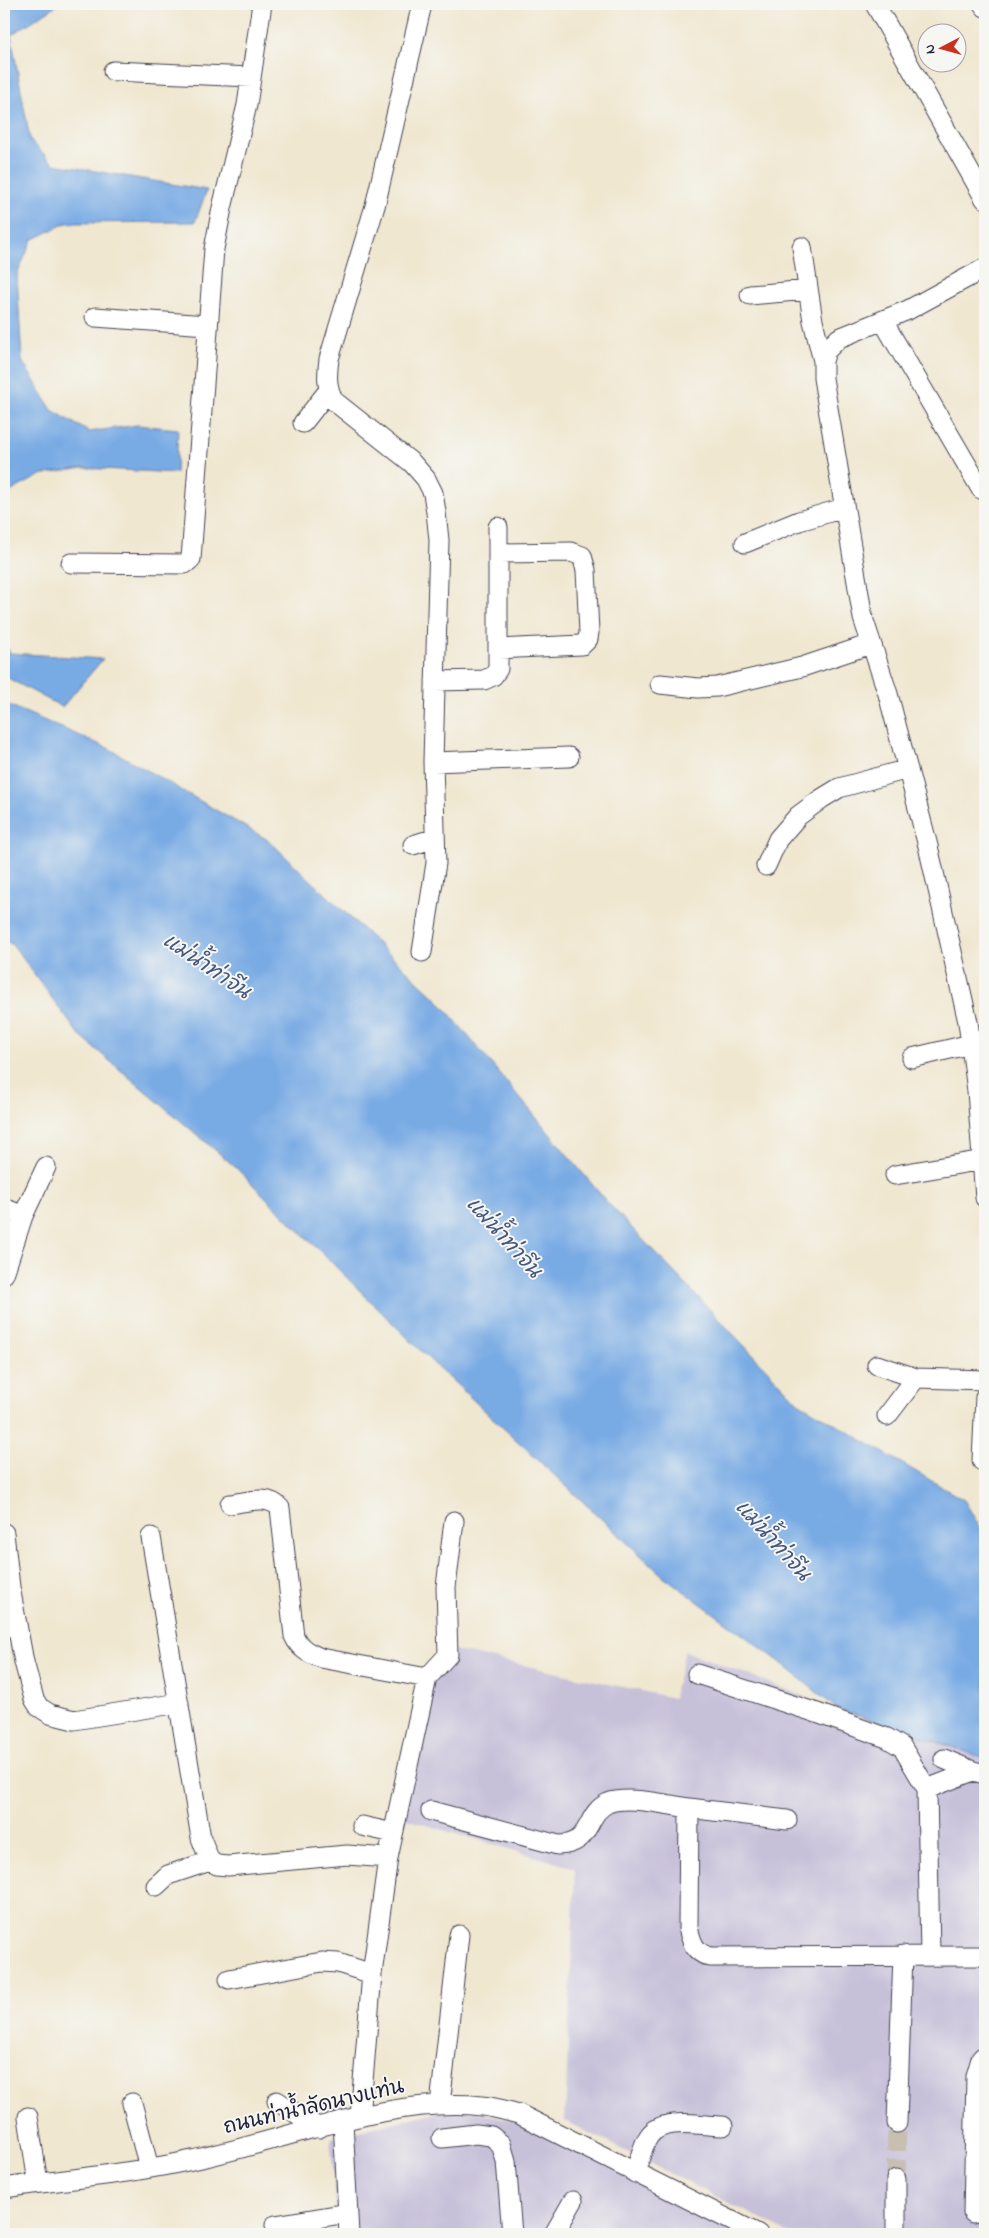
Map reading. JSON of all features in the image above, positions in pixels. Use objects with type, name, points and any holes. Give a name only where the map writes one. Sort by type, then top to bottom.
[{"type":"street","points":[[70,563],[185,564],[191,559],[214,249],[251,78],[262,4]]},
{"type":"street","points":[[422,4],[375,206],[329,359],[327,377],[328,391],[334,401],[412,463],[426,478],[433,493],[439,540],[433,762],[436,862],[433,892],[422,952]]},
{"type":"street","points":[[875,4],[985,199]]},
{"type":"street","points":[[113,71],[251,78]]},
{"type":"street","points":[[802,247],[816,341],[823,361],[824,378],[859,598],[871,644],[888,694],[928,846],[968,1022],[977,1091],[985,1198]]},
{"type":"street","points":[[823,361],[826,351],[839,338],[908,310],[985,268]]},
{"type":"street","points":[[750,295],[808,290]]},
{"type":"street","points":[[95,317],[207,324]]},
{"type":"street","points":[[883,321],[981,489]]},
{"type":"street","points":[[303,423],[328,391]]},
{"type":"street","points":[[745,543],[799,521],[844,508]]},
{"type":"street","points":[[435,681],[484,680],[493,676],[498,669],[498,527]]},
{"type":"street","points":[[498,553],[571,552],[582,556],[586,570],[589,632],[588,639],[582,645],[499,649]]},
{"type":"street","points":[[660,684],[698,688],[717,687],[802,667],[871,644]]},
{"type":"street","points":[[433,762],[569,757]]},
{"type":"street","points":[[766,866],[778,839],[798,816],[821,799],[839,788],[908,769]]},
{"type":"street","points":[[413,845],[435,838]]},
{"type":"street","points":[[912,1058],[971,1044]]},
{"type":"street","points":[[895,1175],[983,1160]]},
{"type":"street","points":[[4,1274],[23,1216],[46,1167]]},
{"type":"street","points":[[4,1208],[23,1216]]},
{"type":"street","points":[[877,1364],[916,1378],[985,1380]]},
{"type":"street","points":[[887,1416],[916,1378]]},
{"type":"street","points":[[982,1461],[985,1399]]},
{"type":"street","points":[[230,1504],[268,1499],[275,1502],[280,1508],[294,1636],[299,1647],[309,1654],[321,1658],[427,1678]]},
{"type":"street","points":[[349,2234],[348,2213],[352,2119],[388,1858],[427,1678],[448,1655],[446,1587],[454,1521]]},
{"type":"street","points":[[4,1533],[10,1587],[24,1662],[34,1699],[39,1708],[50,1714],[74,1720],[179,1703]]},
{"type":"street","points":[[151,1537],[202,1838],[210,1861],[217,1865],[228,1866],[347,1855],[388,1858]]},
{"type":"street","points":[[697,1674],[814,1712],[887,1738],[902,1747],[927,1789],[930,1956]]},
{"type":"street","points":[[944,1759],[979,1773]]},
{"type":"street","points":[[927,1789],[979,1773]]},
{"type":"street","points":[[431,1811],[564,1845],[569,1845],[579,1840],[598,1812],[607,1804],[617,1801],[634,1801],[787,1820]]},
{"type":"street","points":[[689,1808],[688,1928],[692,1944],[699,1953],[710,1957],[985,1956]]},
{"type":"street","points":[[362,1826],[393,1833]]},
{"type":"street","points":[[156,1886],[168,1875],[210,1861]]},
{"type":"street","points":[[440,2105],[459,1935]]},
{"type":"street","points":[[897,2122],[903,1956]]},
{"type":"street","points":[[229,1979],[322,1962],[338,1963],[372,1974]]},
{"type":"street","points":[[973,2213],[980,2189],[976,2076],[981,2059],[985,2056]]},
{"type":"street","points":[[277,2101],[319,2128]]},
{"type":"street","points":[[132,2103],[149,2168]]},
{"type":"street","name":"ถนนท่าน้ำลัดนางแท่น","points":[[5,2184],[38,2183],[191,2161],[352,2119],[422,2106],[485,2106],[519,2114],[758,2234]]},
{"type":"street","points":[[28,2117],[38,2183]]},
{"type":"street","points":[[635,2173],[647,2138],[654,2130],[668,2124],[723,2126]]},
{"type":"street","points":[[442,2138],[476,2134],[491,2136],[501,2144],[506,2161],[512,2234]]},
{"type":"street","points":[[896,2179],[896,2234]]},
{"type":"street","points":[[554,2234],[573,2201]]},
{"type":"street","points":[[275,2225],[348,2213]]},
{"type":"shaded area","points":[[440,1647],[673,1698],[685,1651],[835,1708],[985,1758],[985,2234],[791,2234],[565,2121],[575,1868],[388,1814]]},
{"type":"shaded area","points":[[457,2107],[532,2125],[735,2234],[339,2234],[330,2138]]},
{"type":"water","points":[[4,4],[59,4],[11,35],[30,140],[54,164],[207,190],[195,222],[66,223],[32,240],[17,275],[22,361],[52,410],[89,432],[137,425],[178,429],[176,473],[83,468],[41,475],[4,495]]},
{"type":"water","points":[[4,641],[10,653],[103,659],[62,707],[4,676]]},
{"type":"water","name":"แม่น้ำท่าจีน","points":[[4,703],[110,749],[268,840],[438,1000],[606,1201],[798,1402],[964,1500],[985,1536],[985,1758],[836,1708],[780,1662],[662,1575],[429,1359],[233,1165],[79,1035],[13,945],[4,940]]},
{"type":"tunnel","points":[[896,2179],[897,2123]]}]
